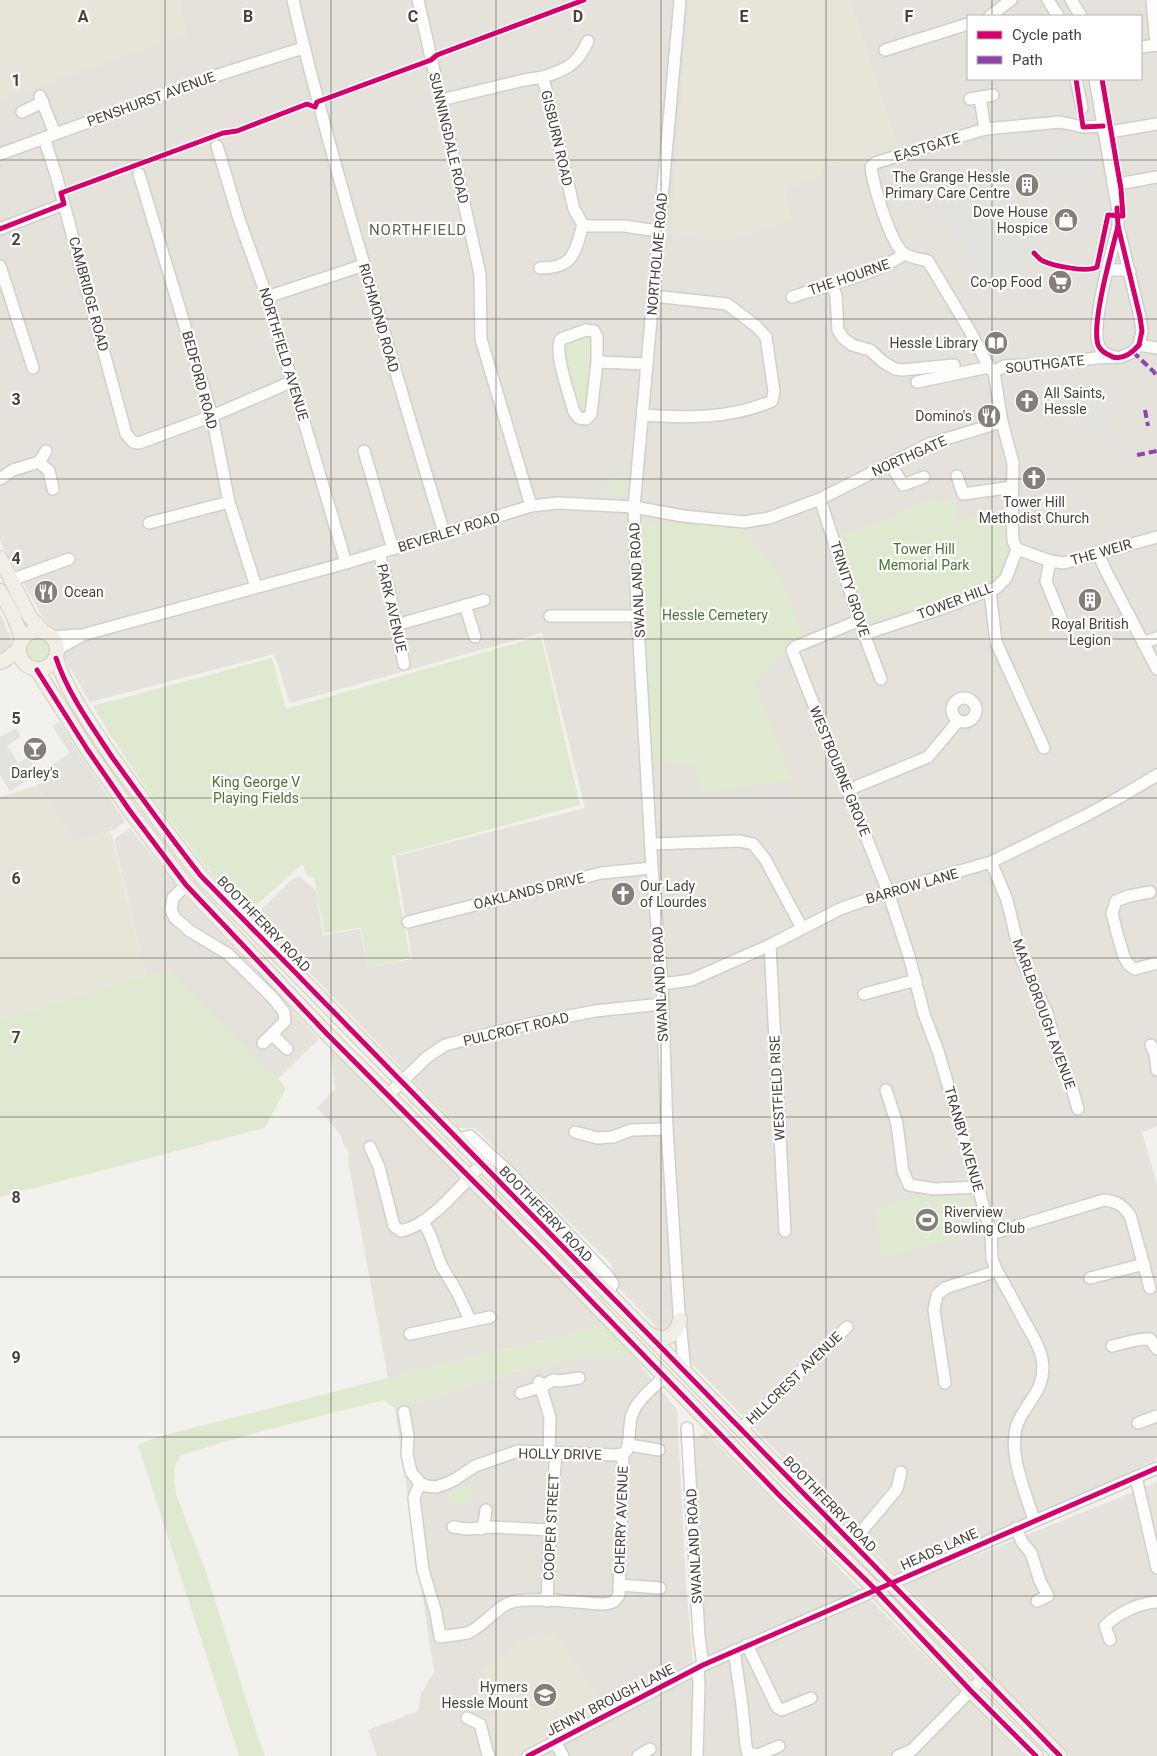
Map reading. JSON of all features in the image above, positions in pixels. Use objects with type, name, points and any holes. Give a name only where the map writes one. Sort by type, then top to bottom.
[{"type":"main road","name":"BOOTHFERRY ROAD","points":[[0,558],[30,617],[53,644],[62,678],[86,718],[148,807],[201,876],[1060,1756]]},
{"type":"main road","points":[[0,591],[14,617],[21,650],[32,669],[37,670],[49,667],[53,644],[32,632],[21,650],[2,661]]},
{"type":"main road","name":"BOOTHFERRY ROAD","points":[[37,670],[130,812],[186,885],[328,1035],[780,1496],[876,1590],[971,1691],[1036,1756]]},
{"type":"main road","points":[[648,1334],[657,1338],[668,1338],[678,1328],[680,1320]]},
{"type":"street","name":"RICHMOND ROAD","points":[[293,0],[317,102],[444,533]]},
{"type":"street","name":"NORTHOLME ROAD","points":[[634,507],[680,0]]},
{"type":"street","points":[[991,15],[1011,0]]},
{"type":"street","points":[[1048,0],[1057,15]]},
{"type":"street","points":[[1071,0],[1080,15]]},
{"type":"street","points":[[1142,47],[1156,45],[1152,0]]},
{"type":"street","name":"SUNNINGDALE ROAD","points":[[421,1],[480,274],[481,339],[531,506]]},
{"type":"street","points":[[885,50],[967,24]]},
{"type":"street","points":[[543,77],[562,72],[575,63],[588,41]]},
{"type":"street","name":"PENSHURST AVENUE","points":[[0,154],[218,75],[303,48]]},
{"type":"street","name":"GISBURN ROAD","points":[[441,100],[543,77],[574,209],[583,225]]},
{"type":"street","points":[[1076,80],[1082,108]]},
{"type":"street","points":[[1095,80],[1118,211],[1118,226],[1140,317],[1142,331],[1139,345],[1157,348]]},
{"type":"street","points":[[985,129],[975,99],[994,95]]},
{"type":"street","points":[[22,112],[41,99],[55,134]]},
{"type":"street","name":"EASTGATE","points":[[904,254],[894,242],[872,176],[871,167],[875,163],[985,129],[1060,122],[1104,129],[1157,124]]},
{"type":"street","name":"CAMBRIDGE ROAD","points":[[44,138],[56,175],[126,434],[133,442],[139,443],[212,416]]},
{"type":"street","name":"NORTHFIELD AVENUE","points":[[218,146],[239,219],[267,297],[346,563]]},
{"type":"street","name":"BEDFORD ROAD","points":[[139,174],[212,416],[229,502],[237,522],[256,587]]},
{"type":"street","points":[[1113,185],[1157,177]]},
{"type":"street","points":[[0,229],[64,204]]},
{"type":"street","points":[[540,268],[565,265],[575,252],[583,225],[624,226],[658,231]]},
{"type":"street","name":"SOUTHGATE","points":[[1096,358],[1098,346],[1096,330],[1107,270],[1118,226]]},
{"type":"street","points":[[904,254],[928,261],[992,369],[1002,422],[1013,463],[1012,520],[1014,541],[1017,549]]},
{"type":"street","name":"THE HOURNE","points":[[792,297],[852,278],[893,262],[904,254]]},
{"type":"street","points":[[267,297],[364,265]]},
{"type":"street","points":[[0,266],[33,368]]},
{"type":"street","points":[[1107,270],[1130,272]]},
{"type":"street","points":[[832,283],[836,296],[838,330],[843,338],[852,345],[870,350],[883,362],[902,370],[950,362]]},
{"type":"street","points":[[643,415],[665,417],[713,416],[738,412],[757,408],[772,401],[774,391],[766,337],[756,326],[726,304],[654,296]]},
{"type":"street","points":[[586,330],[594,331],[597,337],[596,362],[591,414],[586,419],[579,418],[574,412],[558,353],[559,342],[561,339],[586,330]]},
{"type":"street","name":"SOUTHGATE","points":[[916,382],[1004,366],[1048,364],[1096,358],[1121,358],[1133,352],[1139,345]]},
{"type":"street","points":[[1098,346],[1104,353],[1116,358]]},
{"type":"street","points":[[596,362],[646,364]]},
{"type":"street","points":[[212,416],[291,382]]},
{"type":"street","name":"NORTHGATE","points":[[820,499],[929,444],[1002,422]]},
{"type":"street","points":[[0,479],[13,470],[39,462],[46,451]]},
{"type":"street","points":[[364,451],[393,550]]},
{"type":"street","points":[[39,462],[49,471],[53,489]]},
{"type":"street","points":[[890,463],[903,485],[924,478]]},
{"type":"street","points":[[957,476],[963,494],[1013,486]]},
{"type":"street","name":"BEVERLEY ROAD","points":[[53,644],[393,550],[531,506],[558,503],[634,507],[683,516],[744,522],[768,518],[820,499]]},
{"type":"street","name":"TRINITY GROVE","points":[[820,499],[864,634],[881,679]]},
{"type":"street","points":[[149,523],[229,502]]},
{"type":"street","name":"SWANLAND ROAD","points":[[634,507],[652,868],[662,984],[667,1129],[685,1371]]},
{"type":"street","name":"THE WEIR","points":[[1017,549],[1050,561],[1064,562],[1157,536]]},
{"type":"street","name":"TOWER HILL","points":[[864,634],[990,590],[1006,578],[1017,549]]},
{"type":"street","points":[[1097,552],[1157,669]]},
{"type":"street","name":"PARK AVENUE","points":[[379,553],[404,664]]},
{"type":"street","points":[[11,580],[69,559]]},
{"type":"street","points":[[1050,561],[1046,581],[1061,618]]},
{"type":"street","points":[[990,590],[996,642],[1044,748]]},
{"type":"street","points":[[396,625],[484,600]]},
{"type":"street","points":[[465,605],[475,637]]},
{"type":"street","points":[[550,616],[638,616]]},
{"type":"street","name":"WESTBOURNE GROVE","points":[[860,620],[795,647],[792,650],[888,892]]},
{"type":"street","points":[[1143,643],[1157,638]]},
{"type":"street","points":[[848,790],[928,756],[958,721]]},
{"type":"street","name":"BARROW LANE","points":[[662,984],[691,980],[770,945],[840,909],[888,892],[991,862],[1120,798],[1157,775]]},
{"type":"street","points":[[652,844],[740,841],[753,844],[765,859],[802,928]]},
{"type":"street","name":"MARLBOROUGH AVENUE","points":[[991,862],[1007,900],[1021,958],[1047,1013],[1059,1058],[1071,1085],[1078,1109]]},
{"type":"street","name":"OAKLANDS DRIVE","points":[[408,922],[601,873],[652,868]]},
{"type":"street","points":[[186,885],[173,898],[171,910],[175,918],[190,931],[228,954],[273,998],[284,1012],[285,1021],[262,1043]]},
{"type":"street","name":"TRANBY AVENUE","points":[[888,892],[978,1187],[991,1234],[992,1259],[1036,1342],[1042,1359],[1043,1375],[1036,1394],[1023,1413],[1016,1428],[1014,1450],[1034,1520]]},
{"type":"street","points":[[1150,892],[1129,896],[1116,901],[1112,913],[1124,957],[1129,965],[1135,969],[1157,963]]},
{"type":"street","name":"WESTFIELD RISE","points":[[770,945],[784,1231]]},
{"type":"street","points":[[864,994],[916,980]]},
{"type":"street","name":"PULCROFT ROAD","points":[[388,1095],[426,1058],[445,1045],[529,1024],[595,1011],[662,1004]]},
{"type":"street","points":[[272,1034],[287,1049]]},
{"type":"street","points":[[1151,1045],[1155,1054],[1157,1070]]},
{"type":"street","points":[[886,1090],[897,1124],[903,1171],[910,1185],[935,1190],[978,1187]]},
{"type":"street","points":[[575,1132],[597,1138],[613,1137],[631,1130],[667,1129]]},
{"type":"street","name":"BOOTHFERRY ROAD","points":[[458,1139],[470,1136],[509,1172],[606,1274],[613,1284],[607,1293]]},
{"type":"street","points":[[370,1147],[379,1166],[395,1228],[403,1231],[423,1221],[482,1164]]},
{"type":"street","points":[[991,1234],[1104,1200],[1113,1201],[1123,1206],[1130,1215],[1150,1288]]},
{"type":"street","points":[[423,1221],[441,1265],[457,1292],[470,1320]]},
{"type":"street","points":[[1090,1278],[1144,1264]]},
{"type":"street","points":[[945,1384],[934,1310],[937,1295],[945,1288],[997,1271]]},
{"type":"street","points":[[410,1334],[490,1316]]},
{"type":"street","name":"HILLCREST AVENUE","points":[[741,1429],[847,1328]]},
{"type":"street","points":[[1112,1346],[1139,1338],[1150,1338],[1157,1349]]},
{"type":"street","points":[[626,1449],[634,1410],[639,1401],[664,1377]]},
{"type":"street","points":[[521,1393],[553,1380],[560,1381],[579,1378]]},
{"type":"street","name":"COOPER STREET","points":[[540,1385],[550,1417],[553,1453],[548,1601]]},
{"type":"street","points":[[404,1412],[408,1436],[408,1462],[411,1472],[420,1484]]},
{"type":"street","points":[[1138,1423],[1157,1416]]},
{"type":"street","name":"SWANLAND ROAD","points":[[688,1428],[701,1666],[697,1756]]},
{"type":"street","name":"HOLLY DRIVE","points":[[420,1484],[431,1487],[445,1484],[475,1466],[518,1452],[615,1455],[626,1449],[659,1450]]},
{"type":"street","name":"CHERRY AVENUE","points":[[420,1484],[414,1498],[423,1570],[436,1613],[440,1638],[468,1633],[507,1604],[524,1600],[610,1604],[616,1601],[619,1595],[626,1449]]},
{"type":"street","name":"HEADS LANE","points":[[701,1666],[1157,1468]]},
{"type":"street","points":[[852,1544],[897,1489],[900,1470]]},
{"type":"street","points":[[1136,1477],[1157,1568]]},
{"type":"street","points":[[481,1529],[486,1510]]},
{"type":"street","points":[[453,1527],[468,1529],[492,1527],[550,1530]]},
{"type":"street","points":[[1016,1528],[1022,1542],[1032,1553],[1047,1597]]},
{"type":"street","name":"CHERRY AVENUE","points":[[619,1586],[660,1588]]},
{"type":"street","points":[[1110,1640],[1105,1626],[1113,1617],[1146,1603],[1157,1602]]},
{"type":"street","points":[[747,1645],[777,1707],[782,1710],[811,1698]]},
{"type":"street","points":[[734,1651],[748,1754],[758,1756],[779,1746]]},
{"type":"street","name":"JENNY BROUGH LANE","points":[[528,1756],[701,1666]]},
{"type":"street","points":[[898,1756],[912,1750],[983,1678]]},
{"type":"street","points":[[466,1718],[480,1724],[489,1756]]},
{"type":"street","points":[[555,1742],[563,1756]]},
{"type":"street","points":[[638,1756],[650,1749]]},
{"type":"shaded area","points":[[0,0],[1157,0],[1157,1126],[1142,1132],[1157,1184],[1157,1459],[1036,1518],[895,1574],[616,1285],[611,1264],[475,1128],[459,1128],[255,916],[292,879],[300,877],[316,890],[323,935],[360,929],[368,967],[412,959],[395,856],[585,808],[542,633],[290,703],[274,654],[90,702],[64,658],[64,639],[43,618],[0,541]]},
{"type":"shaded area","points":[[0,0],[181,0],[187,35],[0,100]]},
{"type":"shaded area","points":[[689,0],[851,0],[898,147],[862,163],[830,167],[822,171],[823,175],[785,190],[793,221],[723,240],[670,234]]},
{"type":"shaded area","points":[[1035,128],[1039,149],[1021,153],[1017,131]]},
{"type":"shaded area","points":[[1091,140],[1097,176],[1044,185],[1039,154],[1043,153],[1042,149]]},
{"type":"shaded area","points":[[1006,160],[1015,206],[1001,208],[992,163]]},
{"type":"shaded area","points":[[993,184],[1004,233],[1019,229],[1032,234],[1038,261],[1011,268],[1020,293],[995,299],[970,255],[949,229],[937,198]]},
{"type":"shaded area","points":[[1082,203],[1112,204],[1113,228],[1085,228]]},
{"type":"shaded area","points":[[1108,288],[1114,289],[1109,317],[1103,319]]},
{"type":"shaded area","points":[[1087,390],[1091,401],[1099,407],[1108,406],[1114,435],[1106,436],[1087,424],[1078,392]]},
{"type":"shaded area","points":[[1095,575],[1101,587],[1073,600],[1067,587]]},
{"type":"shaded area","points":[[0,614],[11,638],[11,645],[7,652],[0,656]]},
{"type":"shaded area","points":[[59,722],[82,757],[50,778],[44,770],[70,753],[52,726]]},
{"type":"shaded area","points":[[16,728],[21,736],[7,746],[18,763],[28,757],[40,776],[32,781],[30,779],[10,791],[0,775],[0,737]]},
{"type":"shaded area","points":[[82,757],[125,821],[114,830],[75,842],[43,793],[35,786]]},
{"type":"shaded area","points":[[789,785],[799,807],[793,810],[790,805],[777,811],[774,807],[785,787]]},
{"type":"shaded area","points":[[35,786],[43,793],[75,841],[109,832],[112,835],[146,977],[0,1020],[0,797]]},
{"type":"shaded area","points":[[130,828],[186,897],[319,1039],[278,1079],[271,1076],[167,970],[146,977],[114,839]]},
{"type":"shaded area","points":[[330,1048],[606,1325],[388,1378],[348,1161],[349,1153],[343,1144],[341,1135],[317,1108],[335,1089]]},
{"type":"shaded area","points":[[633,1356],[677,1410],[686,1583],[696,1697],[692,1756],[515,1756],[604,1708],[582,1675],[494,1691],[499,1715],[491,1746],[496,1756],[377,1756],[368,1730],[418,1711],[421,1694],[434,1672],[395,1409],[516,1371],[582,1357]]},
{"type":"shaded area","points":[[705,1432],[1024,1756],[701,1756],[703,1676],[708,1647],[703,1632],[692,1441]]},
{"type":"shaded area","points":[[1157,1481],[1157,1531],[1148,1486]]},
{"type":"shaded area","points":[[1148,1486],[1157,1531],[1157,1756],[1070,1756],[905,1584]]},
{"type":"shaded area","name":"Hymers Hessle Mount","points":[[555,1632],[605,1708],[515,1756],[496,1756],[491,1746],[486,1718],[499,1714],[494,1691],[482,1671],[516,1644],[535,1635]]},
{"type":"green space","points":[[587,332],[592,338],[587,406],[585,409],[580,410],[562,345]]},
{"type":"green space","points":[[627,468],[624,496],[597,494]]},
{"type":"green space","name":"Tower Hill Memorial Park","points":[[935,497],[936,502],[954,499],[958,520],[987,514],[1005,513],[1009,548],[1008,558],[1000,581],[910,614],[907,609],[867,622],[864,618],[840,535],[896,516],[899,512]]},
{"type":"green space","name":"Hessle Cemetery","points":[[635,523],[713,524],[743,531],[778,572],[802,633],[754,681],[792,780],[699,793],[697,764],[654,763]]},
{"type":"green space","points":[[39,636],[49,640],[53,650],[49,660],[39,664],[29,660],[25,650],[29,640]]},
{"type":"green space","name":"King George V Playing Fields","points":[[541,636],[580,805],[392,856],[410,958],[368,967],[361,928],[324,933],[314,877],[308,877],[302,864],[249,912],[207,869],[155,801],[112,738],[93,706],[272,658],[286,709]]},
{"type":"green space","points":[[167,970],[271,1076],[278,1079],[286,1088],[265,1128],[0,1197],[0,1020]]},
{"type":"green space","name":"Riverview Bowling Club","points":[[923,1194],[970,1196],[980,1231],[882,1258],[875,1209]]},
{"type":"green space","points":[[606,1325],[633,1356],[582,1357],[516,1371],[395,1409],[384,1400],[251,1434],[181,1455],[174,1468],[176,1494],[205,1569],[265,1756],[239,1756],[138,1445],[157,1437]]},
{"type":"green space","points":[[462,1486],[471,1486],[472,1499],[464,1504],[454,1506],[446,1499],[451,1491]]},
{"type":"marked path","points":[[1133,352],[1154,372],[1157,378]]},
{"type":"marked path","points":[[1145,410],[1148,426]]},
{"type":"marked path","points":[[1137,455],[1157,451]]},
{"type":"cycle path","points":[[0,229],[64,204],[61,193],[223,133],[237,131],[307,104],[315,107],[317,102],[584,0]]},
{"type":"cycle path","points":[[1076,80],[1083,127],[1103,126]]},
{"type":"cycle path","points":[[1034,253],[1048,263],[1063,267],[1093,269],[1097,267],[1108,215],[1123,216],[1121,189],[1102,80]]},
{"type":"cycle path","points":[[1117,208],[1118,226],[1140,317],[1142,331],[1139,345]]},
{"type":"cycle path","points":[[1118,226],[1097,321],[1098,345],[1104,352],[1117,358],[1127,355],[1139,345]]},
{"type":"cycle path","points":[[56,658],[73,697],[96,733],[201,876],[1060,1756]]},
{"type":"cycle path","points":[[37,670],[87,749],[130,811],[186,885],[328,1035],[538,1246],[780,1496],[876,1590],[971,1691],[1036,1756]]},
{"type":"cycle path","points":[[528,1756],[703,1665],[1157,1468]]},
{"type":"place","name":"The Grange Hessle Primary Care Centre","points":[[1027,185]]},
{"type":"place","name":"Dove House Hospice","points":[[1066,220]]},
{"type":"place","name":"Co-op Food","points":[[1060,282]]},
{"type":"place","name":"Hessle Library","points":[[996,343]]},
{"type":"place","name":"All Saints, Hessle","points":[[1027,401]]},
{"type":"place","name":"Domino's","points":[[989,416]]},
{"type":"place","name":"Tower Hill Methodist Church","points":[[1034,478]]},
{"type":"place","name":"Ocean","points":[[46,592]]},
{"type":"place","name":"Royal British Legion","points":[[1090,600]]},
{"type":"place","name":"Darley's","points":[[35,749]]},
{"type":"place","name":"Our Lady of Lourdes","points":[[623,894]]},
{"type":"place","name":"Riverview Bowling Club","points":[[927,1220]]},
{"type":"place","name":"Hymers Hessle Mount","points":[[545,1695]]},
{"type":"district","name":"NORTHFIELD","points":[[418,230]]}]
